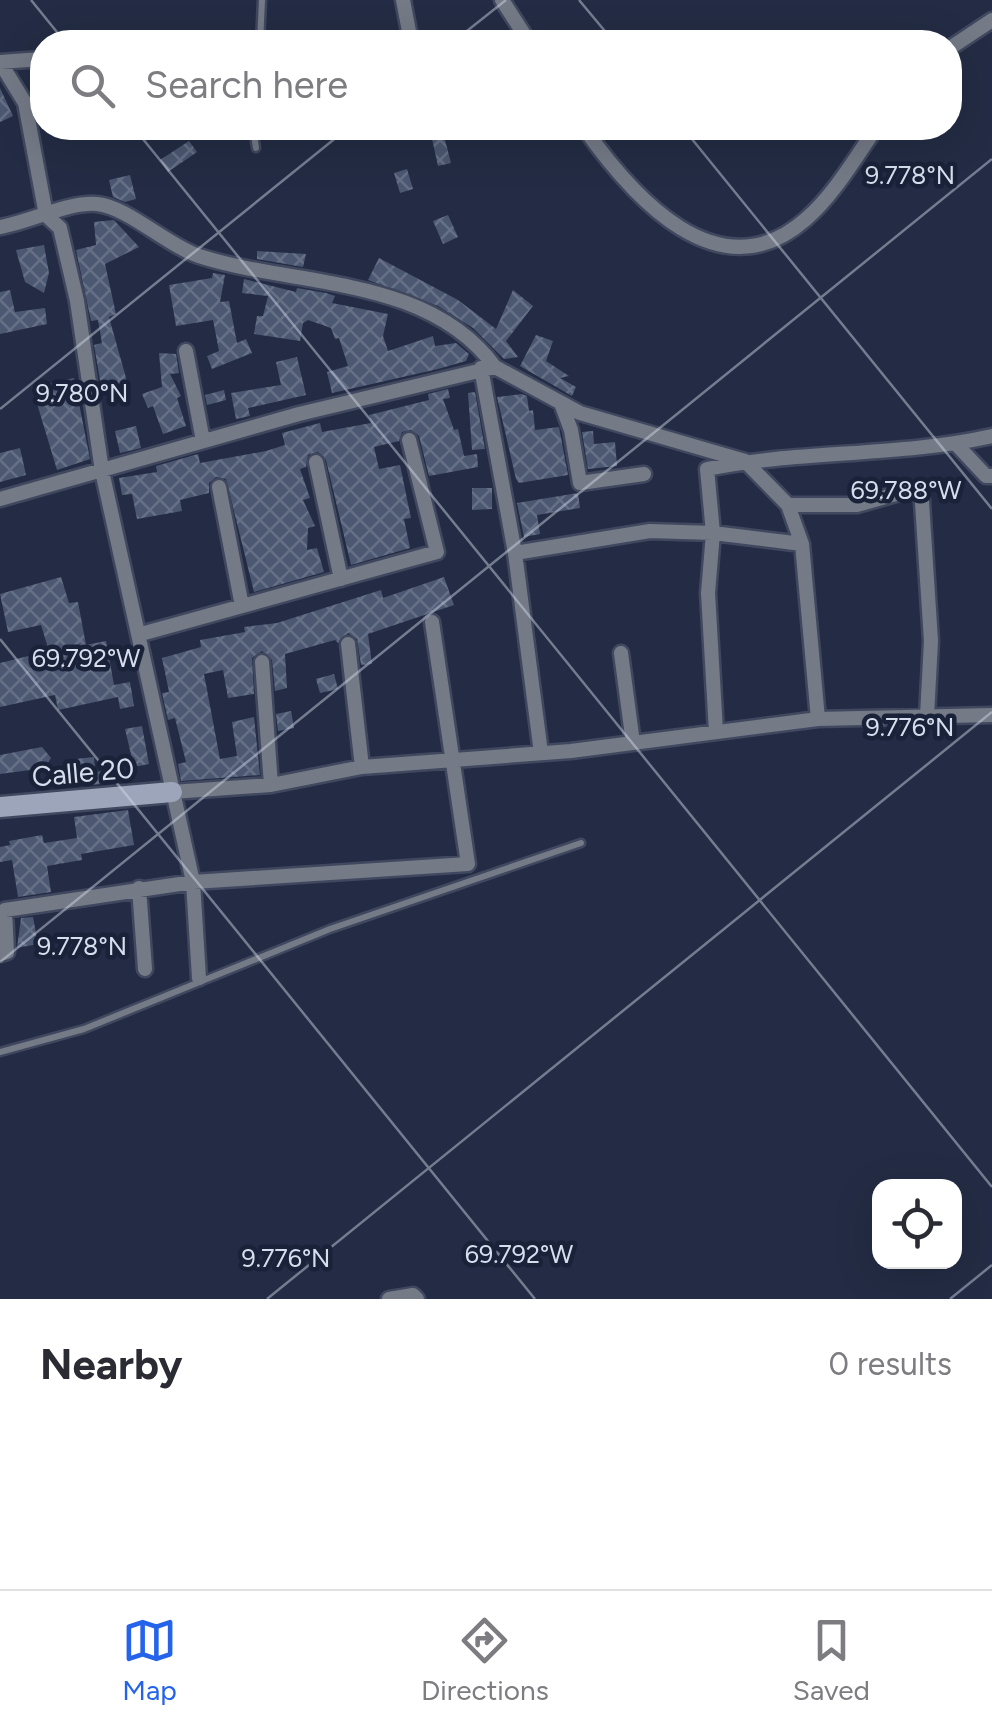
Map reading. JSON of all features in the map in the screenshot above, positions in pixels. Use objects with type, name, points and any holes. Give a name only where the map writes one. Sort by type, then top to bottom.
[{"type":"main road","name":"Calle 20","points":[[0,808],[172,792]]},
{"type":"street","points":[[402,0],[408,30]]},
{"type":"street","points":[[502,0],[521,30]]},
{"type":"street","points":[[962,40],[992,20]]},
{"type":"street","points":[[30,60],[0,62],[25,102],[30,129]]},
{"type":"street","points":[[32,140],[46,215],[60,228],[77,301],[102,472],[193,882],[199,978]]},
{"type":"street","points":[[594,140],[649,207],[693,235],[737,246],[767,242],[805,220],[867,140]]},
{"type":"street","points":[[0,227],[89,204],[104,205],[200,256],[382,296],[446,324],[485,352],[540,754]]},
{"type":"street","points":[[186,350],[203,441]]},
{"type":"street","points":[[0,499],[488,367],[580,413],[745,462],[788,504],[802,544],[818,719]]},
{"type":"street","points":[[561,403],[572,430],[580,483],[644,474]]},
{"type":"street","points":[[716,732],[708,593],[713,532],[706,469],[745,462],[956,444],[992,436]]},
{"type":"street","points":[[141,634],[437,552],[409,440]]},
{"type":"street","points":[[956,444],[986,476],[992,476]]},
{"type":"street","points":[[316,462],[340,579]]},
{"type":"street","points":[[219,487],[242,606]]},
{"type":"street","points":[[788,504],[856,505],[921,487],[930,640],[926,716]]},
{"type":"street","points":[[515,554],[650,531],[713,532],[802,544]]},
{"type":"street","points":[[0,954],[8,952],[5,910],[193,882],[468,864],[432,622]]},
{"type":"street","points":[[348,644],[362,767]]},
{"type":"street","points":[[621,652],[632,743]]},
{"type":"street","points":[[262,662],[271,786]]},
{"type":"street","points":[[172,792],[271,786],[362,767],[540,754],[818,719],[992,715]]},
{"type":"street","points":[[139,888],[145,969]]},
{"type":"street","points":[[389,1299],[413,1295],[417,1299]]},
{"type":"lane","points":[[261,30],[262,0]]},
{"type":"lane","points":[[255,140],[256,148]]},
{"type":"lane","points":[[0,1052],[69,1034],[330,929],[581,843]]},
{"type":"building","points":[[0,88],[13,116],[0,122]]},
{"type":"building","points":[[432,140],[445,140],[451,163],[438,166]]},
{"type":"building","points":[[189,141],[197,152],[168,172],[160,160]]},
{"type":"building","points":[[407,169],[413,189],[400,193],[394,173]]},
{"type":"building","points":[[130,175],[136,199],[125,202],[113,197],[109,180]]},
{"type":"building","points":[[448,215],[458,237],[443,244],[433,221]]},
{"type":"building","points":[[114,220],[139,247],[105,264],[116,314],[109,317],[128,385],[102,392],[94,345],[102,343],[98,320],[91,321],[76,250],[96,245],[94,222]]},
{"type":"building","points":[[44,245],[49,273],[44,293],[25,282],[16,250]]},
{"type":"building","points":[[257,251],[306,254],[303,267],[257,259]]},
{"type":"building","points":[[379,258],[458,300],[496,329],[513,290],[533,306],[506,341],[518,357],[504,359],[473,328],[438,306],[368,280]]},
{"type":"building","points":[[213,273],[225,275],[220,302],[229,301],[237,343],[246,339],[252,353],[212,369],[207,356],[219,351],[213,320],[176,326],[169,285],[212,278]]},
{"type":"building","points":[[244,279],[296,292],[297,288],[326,293],[335,296],[332,303],[388,314],[383,336],[388,351],[433,336],[435,346],[456,343],[469,354],[466,361],[438,369],[332,393],[327,372],[348,366],[339,338],[335,339],[331,328],[308,320],[303,323],[300,341],[254,334],[257,316],[263,316],[268,296],[242,293]]},
{"type":"building","points":[[10,290],[15,312],[45,308],[47,324],[0,334],[0,292]]},
{"type":"building","points":[[536,335],[553,341],[546,361],[569,376],[560,378],[576,387],[572,396],[520,366]]},
{"type":"building","points":[[159,353],[176,354],[179,373],[170,374],[181,396],[177,398],[186,426],[163,434],[153,406],[148,408],[142,394],[162,387]]},
{"type":"building","points":[[297,357],[306,395],[248,408],[250,416],[236,419],[231,393],[281,385],[276,362]]},
{"type":"building","points":[[74,378],[90,459],[57,470],[32,387]]},
{"type":"building","points":[[448,389],[450,398],[443,399],[454,430],[458,429],[464,456],[477,454],[478,467],[429,476],[419,436],[411,430],[402,432],[399,441],[374,447],[379,469],[400,465],[411,518],[404,519],[410,548],[351,565],[326,460],[318,452],[308,455],[306,467],[300,469],[310,498],[303,500],[315,526],[308,528],[307,550],[317,548],[324,572],[254,592],[226,479],[216,477],[209,483],[209,493],[180,500],[182,511],[137,519],[132,494],[122,495],[119,478],[157,472],[156,466],[198,454],[200,463],[266,451],[285,445],[282,433],[320,423],[322,432],[371,423],[369,415],[429,400],[428,394]]},
{"type":"building","points":[[224,390],[226,400],[207,405],[205,395]]},
{"type":"building","points":[[475,392],[485,449],[472,450],[468,393]]},
{"type":"building","points":[[527,396],[529,411],[533,410],[535,430],[559,427],[568,475],[519,483],[516,479],[497,397]]},
{"type":"building","points":[[136,426],[141,448],[120,453],[115,431]]},
{"type":"building","points":[[593,431],[594,444],[615,442],[617,466],[588,469],[582,432]]},
{"type":"building","points":[[20,448],[26,475],[0,482],[0,453]]},
{"type":"building","points":[[472,488],[492,488],[492,509],[472,510]]},
{"type":"building","points":[[578,493],[580,508],[537,515],[540,534],[524,537],[517,503]]},
{"type":"building","points":[[61,577],[69,603],[78,602],[86,645],[106,641],[114,685],[130,682],[134,706],[120,709],[118,697],[58,710],[55,695],[0,707],[0,663],[49,651],[41,625],[8,632],[0,594]]},
{"type":"building","points":[[444,577],[454,605],[368,634],[372,664],[361,665],[357,639],[348,633],[338,643],[335,640],[285,654],[287,688],[275,691],[272,660],[262,651],[252,658],[254,694],[228,698],[223,670],[204,674],[220,759],[237,756],[232,722],[254,717],[260,775],[181,781],[178,764],[186,762],[175,718],[168,720],[162,693],[169,692],[162,658],[201,647],[200,640],[245,632],[244,627],[277,623],[381,590],[383,598]]},
{"type":"building","points":[[334,674],[338,689],[320,693],[316,679]]},
{"type":"building","points":[[291,711],[294,728],[278,731],[276,714]]},
{"type":"building","points":[[142,726],[149,764],[134,767],[125,729]]},
{"type":"building","points":[[42,747],[51,758],[45,768],[0,774],[0,755]]},
{"type":"building","points":[[94,757],[95,772],[112,770],[114,783],[89,785],[88,773],[77,775],[76,759]]},
{"type":"building","points":[[128,810],[134,845],[81,854],[82,860],[47,866],[51,892],[18,897],[12,860],[0,862],[0,847],[10,845],[9,841],[42,835],[44,843],[77,838],[74,817]]},
{"type":"building","points":[[33,917],[38,944],[17,948],[21,918]]}]
